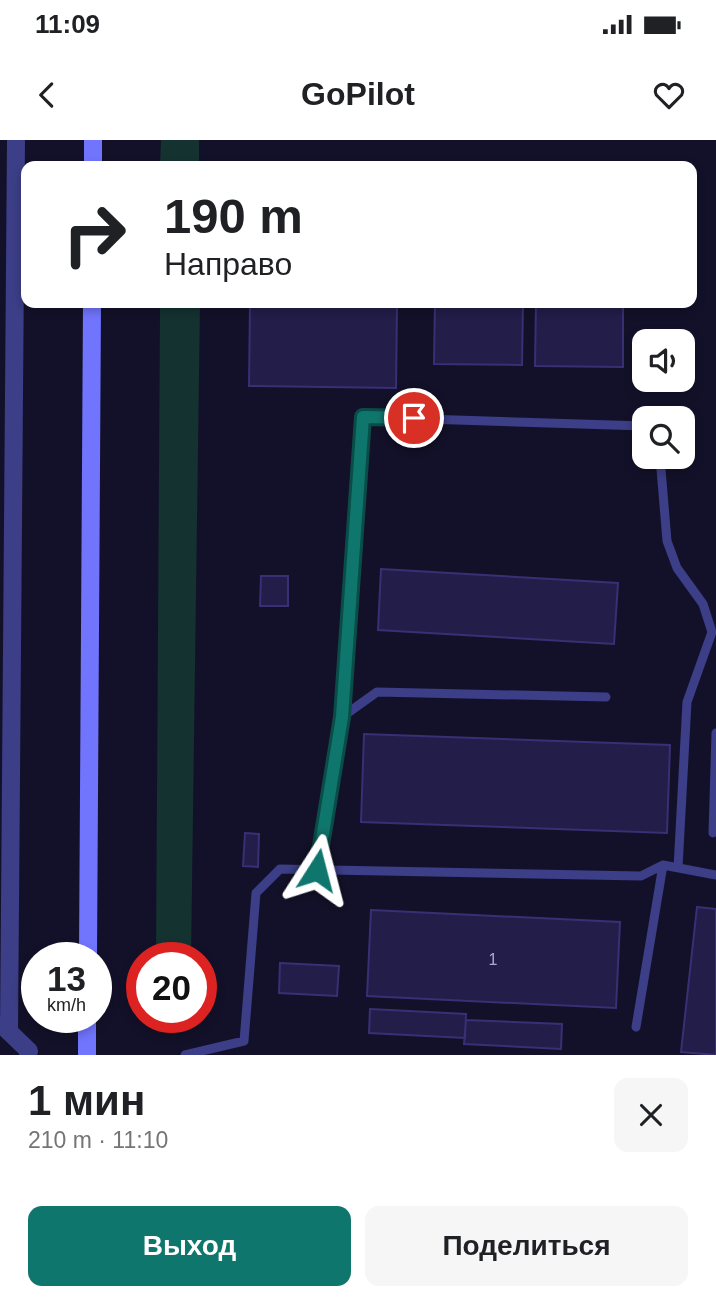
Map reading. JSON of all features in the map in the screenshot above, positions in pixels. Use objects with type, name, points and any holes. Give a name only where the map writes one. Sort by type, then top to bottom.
[{"type":"street","points":[[16,140],[4,1028],[29,1051],[28,1055]]},
{"type":"street","points":[[93,140],[93,161]]},
{"type":"street","points":[[88,942],[92,308]]},
{"type":"street","points":[[87,1055],[88,1033]]},
{"type":"lane","points":[[317,870],[342,717],[363,417],[632,426]]},
{"type":"lane","points":[[661,469],[667,541],[677,568],[703,604],[712,632],[712,642],[687,702],[678,868]]},
{"type":"lane","points":[[342,717],[377,692],[606,697]]},
{"type":"lane","points":[[713,833],[716,733]]},
{"type":"lane","points":[[636,1027],[663,865]]},
{"type":"lane","points":[[185,1055],[244,1041],[256,893],[280,869],[641,876],[663,865],[716,876]]},
{"type":"green space","points":[[161,140],[199,140],[199,161],[160,161]]},
{"type":"green space","points":[[160,308],[200,308],[191,942],[156,942]]},
{"type":"building","points":[[250,308],[397,308],[396,388],[249,386]]},
{"type":"building","points":[[435,308],[523,308],[522,365],[434,364]]},
{"type":"building","points":[[536,308],[623,308],[623,367],[535,366]]},
{"type":"building","points":[[381,569],[618,583],[614,644],[378,630]]},
{"type":"building","points":[[261,576],[288,576],[288,606],[260,606]]},
{"type":"building","points":[[364,734],[670,745],[667,833],[361,822]]},
{"type":"building","points":[[245,833],[259,834],[258,867],[243,866]]},
{"type":"building","points":[[697,907],[716,909],[716,1055],[681,1052]]},
{"type":"building","points":[[371,910],[620,922],[616,1008],[367,996]]},
{"type":"building","points":[[280,963],[339,966],[337,996],[279,993]]},
{"type":"building","points":[[370,1009],[466,1014],[465,1038],[369,1033]]},
{"type":"building","points":[[466,1020],[562,1024],[561,1049],[464,1044]]},
{"type":"route","points":[[317,870],[342,717],[363,417],[414,418]]}]
